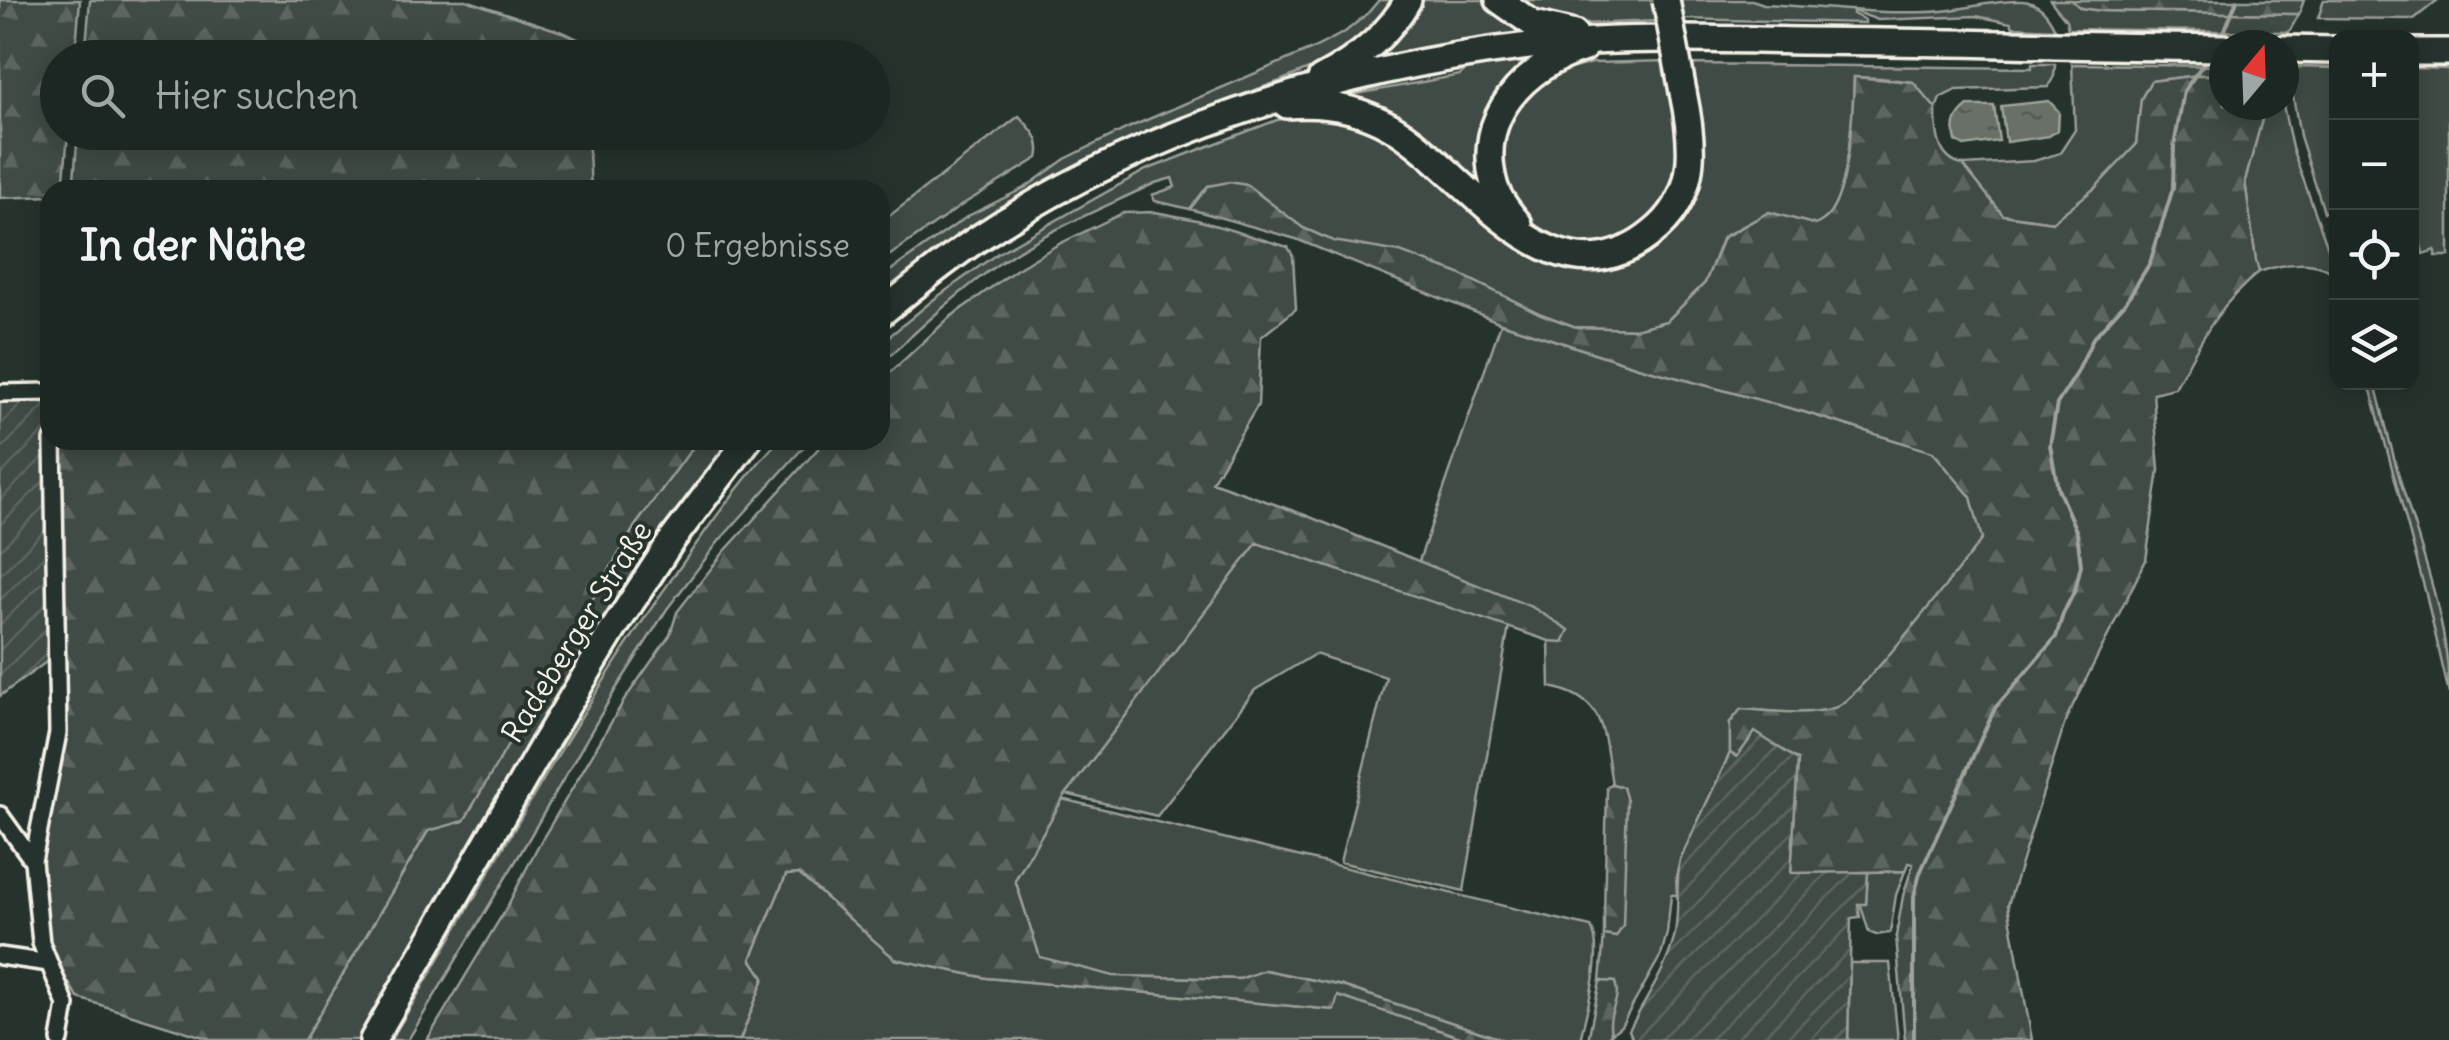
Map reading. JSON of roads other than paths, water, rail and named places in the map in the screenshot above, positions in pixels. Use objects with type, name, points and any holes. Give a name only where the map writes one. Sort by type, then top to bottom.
[{"type":"highway","points":[[1291,96],[1370,47],[1388,31],[1408,0]]},
{"type":"highway","points":[[1499,0],[1533,24],[1608,40]]},
{"type":"highway","points":[[1257,107],[1314,104],[1371,116],[1410,139],[1489,211],[1534,242],[1580,256],[1614,253],[1645,238],[1670,215],[1690,172],[1689,123],[1666,0]]},
{"type":"highway","points":[[1534,242],[1503,204],[1494,185],[1494,126],[1512,93],[1527,77],[1576,51],[1608,40]]},
{"type":"highway","points":[[890,306],[974,242],[1116,162],[1176,136],[1330,84],[1472,54],[1608,40],[2209,48]]},
{"type":"highway","points":[[2299,50],[2329,50]]},
{"type":"highway","points":[[2419,52],[2449,52]]},
{"type":"highway","name":"Radeberger Straße","points":[[373,1040],[613,630],[672,540],[740,450]]},
{"type":"street","points":[[0,394],[40,392]]},
{"type":"street","points":[[53,450],[58,733],[33,861],[41,943],[66,1005],[60,1040]]},
{"type":"street","points":[[0,815],[33,861]]},
{"type":"street","points":[[0,956],[49,962]]},
{"type":"water","points":[[2049,101],[2059,112],[2058,130],[2049,136],[2006,142],[2001,106]]},
{"type":"water","points":[[1968,106],[1994,106],[1999,141],[1964,146],[1956,141],[1956,122]]},
{"type":"waterway","points":[[2225,30],[2237,0]]},
{"type":"waterway","points":[[1914,1040],[1914,896],[1920,873],[1995,708],[2056,637],[2081,565],[2077,533],[2058,489],[2050,445],[2057,404],[2093,338],[2125,303],[2150,263],[2173,188],[2174,146],[2184,91],[2208,57]]}]
